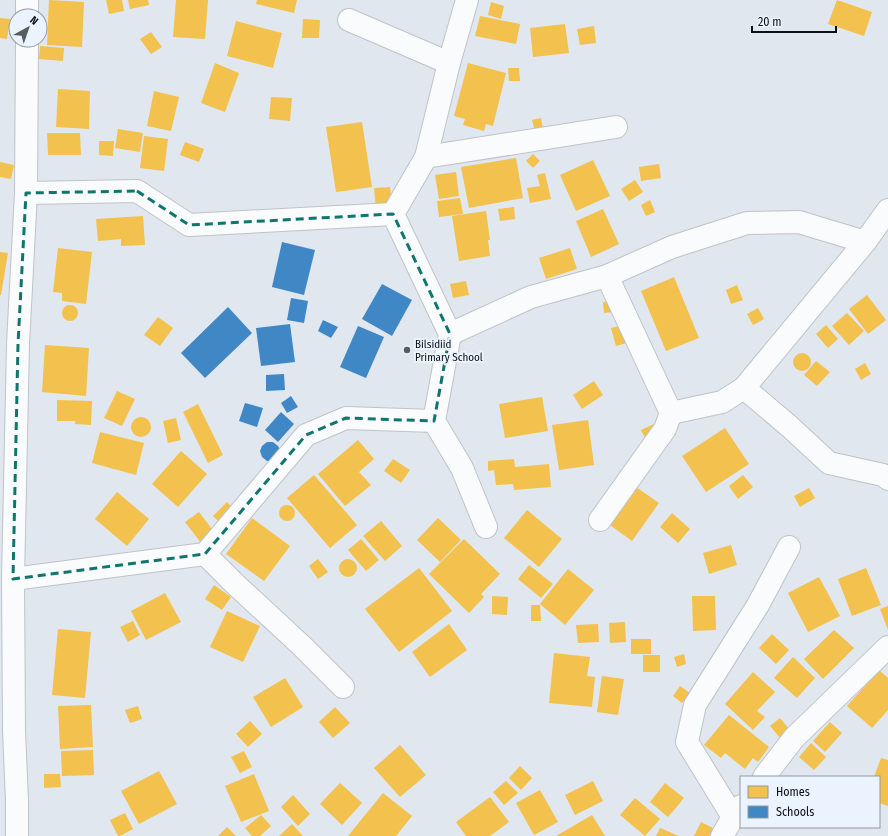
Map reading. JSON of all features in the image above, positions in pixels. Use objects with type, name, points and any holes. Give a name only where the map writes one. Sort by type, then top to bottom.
[{"type":"street","points":[[394,214],[426,157],[449,64],[467,0]]},
{"type":"street","points":[[349,20],[449,64]]},
{"type":"street","points":[[17,836],[14,731],[13,579],[18,344],[26,193],[26,48]]},
{"type":"street","points":[[426,157],[616,127]]},
{"type":"street","points":[[26,193],[137,191],[189,225],[394,214]]},
{"type":"street","points":[[671,413],[722,402],[744,388],[865,242],[888,210]]},
{"type":"street","points":[[394,214],[450,334],[434,421],[462,468],[486,527]]},
{"type":"street","points":[[450,334],[531,297],[607,276],[672,247],[747,223],[799,222],[865,242]]},
{"type":"street","points":[[600,520],[665,430],[671,413],[607,276]]},
{"type":"street","points":[[744,388],[789,426],[829,463],[883,475],[888,479]]},
{"type":"street","points":[[13,579],[205,554],[306,435],[346,418],[434,421]]},
{"type":"street","points":[[722,836],[737,812],[687,742],[695,705],[758,606],[789,547]]},
{"type":"street","points":[[205,554],[343,687]]},
{"type":"street","points":[[765,776],[794,738],[888,647]]},
{"type":"highlighted area","points":[[137,191],[189,225],[393,214],[450,334],[434,421],[346,418],[306,435],[205,554],[13,579],[18,344],[26,193]]},
{"type":"building: Homes","points":[[49,0],[84,2],[82,47],[48,45]]},
{"type":"building: Homes","points":[[106,0],[122,0],[124,11],[109,14]]},
{"type":"building: Homes","points":[[128,0],[148,0],[149,5],[130,9]]},
{"type":"building: Homes","points":[[176,0],[208,0],[205,39],[173,37]]},
{"type":"building: Homes","points":[[257,0],[297,0],[294,13],[256,4]]},
{"type":"building: Homes","points":[[837,0],[872,12],[864,36],[828,24]]},
{"type":"building: Homes","points":[[491,2],[504,6],[501,19],[488,15]]},
{"type":"building: Homes","points":[[480,16],[520,24],[516,44],[475,36]]},
{"type":"building: Homes","points":[[0,18],[8,19],[7,39],[0,38]]},
{"type":"building: Homes","points":[[303,19],[320,20],[319,38],[302,38]]},
{"type":"building: Homes","points":[[236,21],[282,33],[273,68],[227,56]]},
{"type":"building: Homes","points":[[565,24],[569,53],[533,57],[530,28]]},
{"type":"building: Homes","points":[[594,26],[596,43],[580,45],[577,29]]},
{"type":"building: Homes","points":[[151,32],[162,47],[151,54],[140,39]]},
{"type":"building: Homes","points":[[48,47],[64,48],[63,61],[39,59],[40,48],[48,48]]},
{"type":"building: Homes","points":[[215,63],[239,73],[225,112],[201,103]]},
{"type":"building: Homes","points":[[468,63],[506,73],[493,126],[486,124],[484,131],[463,125],[465,119],[454,116]]},
{"type":"building: Homes","points":[[508,68],[519,68],[520,81],[509,81]]},
{"type":"building: Homes","points":[[58,89],[90,91],[89,129],[56,127]]},
{"type":"building: Homes","points":[[154,91],[179,97],[171,131],[147,126]]},
{"type":"building: Homes","points":[[271,97],[292,98],[290,121],[269,119]]},
{"type":"building: Homes","points":[[541,118],[543,129],[535,132],[532,120]]},
{"type":"building: Homes","points":[[362,122],[372,187],[336,192],[326,127]]},
{"type":"building: Homes","points":[[118,129],[143,133],[140,152],[115,148]]},
{"type":"building: Homes","points":[[47,133],[80,133],[81,155],[48,155]]},
{"type":"building: Homes","points":[[144,136],[168,139],[164,171],[140,168]]},
{"type":"building: Homes","points":[[99,141],[114,141],[113,156],[99,155]]},
{"type":"building: Homes","points":[[185,142],[204,149],[199,162],[180,155]]},
{"type":"building: Homes","points":[[533,154],[540,161],[533,168],[526,161]]},
{"type":"building: Homes","points":[[516,158],[523,198],[469,208],[461,167]]},
{"type":"building: Homes","points":[[593,160],[610,196],[576,211],[560,175]]},
{"type":"building: Homes","points":[[0,162],[14,165],[11,179],[0,177]]},
{"type":"building: Homes","points":[[659,164],[661,178],[641,181],[639,167]]},
{"type":"building: Homes","points":[[456,172],[459,196],[439,199],[435,175]]},
{"type":"building: Homes","points":[[545,173],[551,199],[530,203],[527,188],[540,186],[537,175]]},
{"type":"building: Homes","points":[[635,180],[643,192],[629,201],[621,189]]},
{"type":"building: Homes","points":[[390,187],[392,208],[376,209],[374,188]]},
{"type":"building: Homes","points":[[460,198],[463,214],[439,217],[437,201]]},
{"type":"building: Homes","points":[[650,200],[655,212],[646,216],[641,205]]},
{"type":"building: Homes","points":[[514,207],[515,219],[500,221],[498,209]]},
{"type":"building: Homes","points":[[603,209],[619,244],[591,257],[576,221]]},
{"type":"building: Homes","points":[[486,211],[490,240],[488,240],[490,256],[459,261],[452,216]]},
{"type":"building: Homes","points":[[143,216],[145,245],[121,246],[121,239],[98,241],[96,219]]},
{"type":"building: Homes","points":[[58,248],[92,252],[86,304],[62,301],[62,293],[53,292]]},
{"type":"building: Homes","points":[[570,248],[577,269],[546,279],[539,258]]},
{"type":"building: Homes","points":[[0,252],[8,253],[1,295],[0,295]]},
{"type":"building: Homes","points":[[674,277],[699,338],[666,351],[641,291]]},
{"type":"building: Homes","points":[[466,281],[469,295],[453,298],[450,284]]},
{"type":"building: Homes","points":[[737,285],[743,300],[731,304],[726,290]]},
{"type":"building: Homes","points":[[867,295],[886,320],[868,334],[849,309]]},
{"type":"building: Homes","points":[[612,301],[614,312],[604,313],[603,302]]},
{"type":"building: Homes","points":[[70,305],[77,310],[78,313],[73,320],[70,321],[63,316],[62,313],[67,306]]},
{"type":"building: Homes","points":[[758,308],[764,319],[753,325],[747,314]]},
{"type":"building: Homes","points":[[847,313],[864,331],[849,345],[832,326]]},
{"type":"building: Homes","points":[[158,317],[173,328],[160,346],[144,335]]},
{"type":"building: Homes","points":[[629,324],[634,341],[616,346],[611,328]]},
{"type":"building: Homes","points":[[826,325],[838,339],[828,348],[816,334]]},
{"type":"building: Homes","points":[[45,345],[89,348],[86,396],[42,392]]},
{"type":"building: Homes","points":[[802,353],[808,356],[811,362],[808,368],[802,371],[796,368],[793,362],[796,356]]},
{"type":"building: Homes","points":[[816,361],[830,372],[817,386],[804,375]]},
{"type":"building: Homes","points":[[865,363],[871,374],[861,380],[855,369]]},
{"type":"building: Homes","points":[[594,381],[603,395],[582,409],[573,395]]},
{"type":"building: Homes","points":[[117,391],[135,399],[122,426],[104,418]]},
{"type":"building: Homes","points":[[542,397],[548,431],[505,438],[499,404]]},
{"type":"building: Homes","points":[[57,400],[92,401],[91,425],[75,424],[75,421],[57,421]]},
{"type":"building: Homes","points":[[198,404],[223,455],[208,463],[183,412]]},
{"type":"building: Homes","points":[[141,417],[148,420],[151,427],[148,434],[141,437],[134,434],[131,427],[134,420]]},
{"type":"building: Homes","points":[[176,418],[181,440],[168,443],[163,421]]},
{"type":"building: Homes","points":[[588,420],[594,465],[559,470],[552,425]]},
{"type":"building: Homes","points":[[656,423],[646,440],[641,430]]},
{"type":"building: Homes","points":[[725,428],[749,464],[706,492],[682,456]]},
{"type":"building: Homes","points":[[100,432],[144,443],[136,475],[92,463]]},
{"type":"building: Homes","points":[[358,440],[374,459],[359,472],[371,485],[345,506],[318,474]]},
{"type":"building: Homes","points":[[181,451],[207,474],[178,507],[152,484]]},
{"type":"building: Homes","points":[[393,459],[410,470],[401,483],[384,471]]},
{"type":"building: Homes","points":[[514,459],[515,467],[549,464],[551,487],[514,490],[513,484],[496,485],[494,470],[488,471],[488,461]]},
{"type":"building: Homes","points":[[314,475],[357,525],[330,548],[287,498]]},
{"type":"building: Homes","points":[[743,475],[753,487],[738,499],[729,486]]},
{"type":"building: Homes","points":[[636,487],[659,503],[632,541],[610,525]]},
{"type":"building: Homes","points":[[809,488],[815,498],[800,507],[794,496]]},
{"type":"building: Homes","points":[[117,492],[149,519],[127,546],[95,519]]},
{"type":"building: Homes","points":[[227,502],[236,511],[223,526],[213,516]]},
{"type":"building: Homes","points":[[287,505],[294,510],[295,513],[290,520],[287,521],[280,516],[279,513],[284,506]]},
{"type":"building: Homes","points":[[527,510],[562,539],[539,567],[504,538]]},
{"type":"building: Homes","points":[[199,512],[215,533],[201,543],[185,522]]},
{"type":"building: Homes","points":[[672,513],[690,529],[678,543],[660,527]]},
{"type":"building: Homes","points":[[252,518],[290,546],[264,581],[226,554]]},
{"type":"building: Homes","points":[[438,518],[461,540],[440,562],[417,540]]},
{"type":"building: Homes","points":[[381,521],[402,546],[385,561],[363,536]]},
{"type":"building: Homes","points":[[361,539],[379,560],[366,571],[348,550]]},
{"type":"building: Homes","points":[[464,539],[500,574],[481,594],[484,597],[469,613],[429,574]]},
{"type":"building: Homes","points":[[731,545],[737,565],[709,574],[703,553]]},
{"type":"building: Homes","points":[[318,559],[328,572],[318,579],[309,566]]},
{"type":"building: Homes","points":[[344,559],[352,559],[357,564],[355,575],[352,577],[344,577],[339,572],[339,564]]},
{"type":"building: Homes","points":[[529,565],[553,584],[541,598],[518,579]]},
{"type":"building: Homes","points":[[419,568],[452,611],[399,652],[365,609]]},
{"type":"building: Homes","points":[[866,568],[881,605],[852,616],[838,579]]},
{"type":"building: Homes","points":[[568,569],[594,590],[565,625],[540,604]]},
{"type":"building: Homes","points":[[819,577],[840,616],[808,632],[788,593]]},
{"type":"building: Homes","points":[[214,585],[231,597],[222,610],[205,599]]},
{"type":"building: Homes","points":[[165,593],[181,622],[146,640],[131,611]]},
{"type":"building: Homes","points":[[492,596],[508,597],[507,615],[492,614]]},
{"type":"building: Homes","points":[[692,596],[715,596],[716,630],[693,631]]},
{"type":"building: Homes","points":[[531,605],[540,605],[541,621],[531,621]]},
{"type":"building: Homes","points":[[888,606],[888,630],[880,609]]},
{"type":"building: Homes","points":[[227,611],[260,626],[243,662],[210,647]]},
{"type":"building: Homes","points":[[133,621],[140,635],[128,642],[120,627]]},
{"type":"building: Homes","points":[[625,622],[626,642],[610,643],[609,623]]},
{"type":"building: Homes","points":[[449,624],[467,650],[430,677],[412,652]]},
{"type":"building: Homes","points":[[598,624],[599,642],[578,643],[576,625]]},
{"type":"building: Homes","points":[[58,629],[91,632],[85,698],[52,695]]},
{"type":"building: Homes","points":[[834,630],[854,648],[823,679],[804,659]]},
{"type":"building: Homes","points":[[772,634],[789,650],[776,664],[759,648]]},
{"type":"building: Homes","points":[[631,639],[651,639],[651,654],[631,654]]},
{"type":"building: Homes","points":[[554,653],[590,657],[587,676],[595,677],[592,707],[549,703]]},
{"type":"building: Homes","points":[[684,654],[686,664],[677,667],[674,657]]},
{"type":"building: Homes","points":[[643,655],[660,655],[660,672],[643,672]]},
{"type":"building: Homes","points":[[793,657],[815,678],[797,698],[774,678]]},
{"type":"building: Homes","points":[[879,670],[888,678],[888,710],[872,728],[847,706]]},
{"type":"building: Homes","points":[[753,672],[775,692],[757,711],[765,717],[753,730],[725,704]]},
{"type":"building: Homes","points":[[602,676],[624,679],[618,715],[597,712]]},
{"type":"building: Homes","points":[[285,678],[303,707],[271,727],[253,697]]},
{"type":"building: Homes","points":[[680,686],[690,693],[682,703],[673,696]]},
{"type":"building: Homes","points":[[91,705],[93,747],[60,749],[58,706]]},
{"type":"building: Homes","points":[[138,706],[142,719],[130,723],[125,710]]},
{"type":"building: Homes","points":[[335,707],[350,723],[333,738],[319,722]]},
{"type":"building: Homes","points":[[729,715],[769,747],[758,762],[753,758],[745,769],[725,753],[721,758],[704,745]]},
{"type":"building: Homes","points":[[780,718],[790,730],[780,738],[770,726]]},
{"type":"building: Homes","points":[[250,721],[262,734],[248,747],[236,734]]},
{"type":"building: Homes","points":[[830,722],[842,733],[825,752],[813,741]]},
{"type":"building: Homes","points":[[811,743],[826,757],[814,770],[799,757]]},
{"type":"building: Homes","points":[[400,745],[426,775],[400,797],[374,768]]},
{"type":"building: Homes","points":[[93,750],[94,775],[62,776],[61,751]]},
{"type":"building: Homes","points":[[244,751],[252,767],[240,773],[231,757]]},
{"type":"building: Homes","points":[[881,758],[888,760],[888,806],[880,803],[880,776],[874,776]]},
{"type":"building: Homes","points":[[520,766],[532,778],[521,790],[509,778]]},
{"type":"building: Homes","points":[[159,771],[177,804],[139,824],[121,791]]},
{"type":"building: Homes","points":[[44,774],[60,774],[61,787],[44,788]]},
{"type":"building: Homes","points":[[254,774],[269,811],[241,822],[225,786]]},
{"type":"building: Homes","points":[[506,781],[518,793],[504,805],[493,792]]},
{"type":"building: Homes","points":[[593,781],[603,801],[575,815],[565,795]]},
{"type":"building: Homes","points":[[340,783],[362,803],[342,825],[320,804]]},
{"type":"building: Homes","points":[[665,783],[684,798],[668,817],[650,802]]},
{"type":"building: Homes","points":[[540,790],[558,822],[534,835],[516,803]]},
{"type":"building: Homes","points":[[383,793],[412,816],[396,836],[348,836]]},
{"type":"building: Homes","points":[[293,795],[310,814],[298,826],[281,807]]},
{"type":"building: Homes","points":[[490,797],[509,822],[490,836],[466,836],[456,822]]},
{"type":"building: Homes","points":[[635,798],[660,819],[645,836],[620,815]]},
{"type":"building: Homes","points":[[125,813],[133,829],[118,836],[110,820]]},
{"type":"building: Homes","points":[[261,815],[271,826],[260,836],[252,836],[245,828]]},
{"type":"building: Homes","points":[[592,815],[605,836],[556,836]]},
{"type":"building: Homes","points":[[701,822],[715,829],[712,836],[694,836]]},
{"type":"building: Homes","points":[[292,824],[303,836],[279,836]]},
{"type":"building: Homes","points":[[227,827],[236,836],[218,836]]},
{"type":"building: Homes","points":[[660,828],[679,836],[656,836]]},
{"type":"building: Schools","points":[[282,242],[315,250],[304,295],[272,287]]},
{"type":"building: Schools","points":[[382,284],[412,300],[392,336],[362,319]]},
{"type":"building: Schools","points":[[291,298],[308,301],[304,323],[287,320]]},
{"type":"building: Schools","points":[[228,307],[252,333],[205,378],[181,353]]},
{"type":"building: Schools","points":[[323,320],[338,327],[331,338],[318,331]]},
{"type":"building: Schools","points":[[290,324],[295,362],[261,366],[256,328]]},
{"type":"building: Schools","points":[[358,326],[384,337],[366,378],[340,367]]},
{"type":"building: Schools","points":[[284,374],[285,390],[266,391],[266,375]]},
{"type":"building: Schools","points":[[291,396],[298,407],[287,413],[281,403]]},
{"type":"building: Schools","points":[[245,403],[263,408],[257,427],[239,421]]},
{"type":"building: Schools","points":[[281,412],[294,424],[278,442],[265,430]]},
{"type":"building: Schools","points":[[267,442],[273,442],[278,446],[281,452],[274,461],[267,461],[262,457],[260,451],[262,446]]},
{"type":"place","name":"Bilsidiid Primary School","points":[[407,350]]}]
